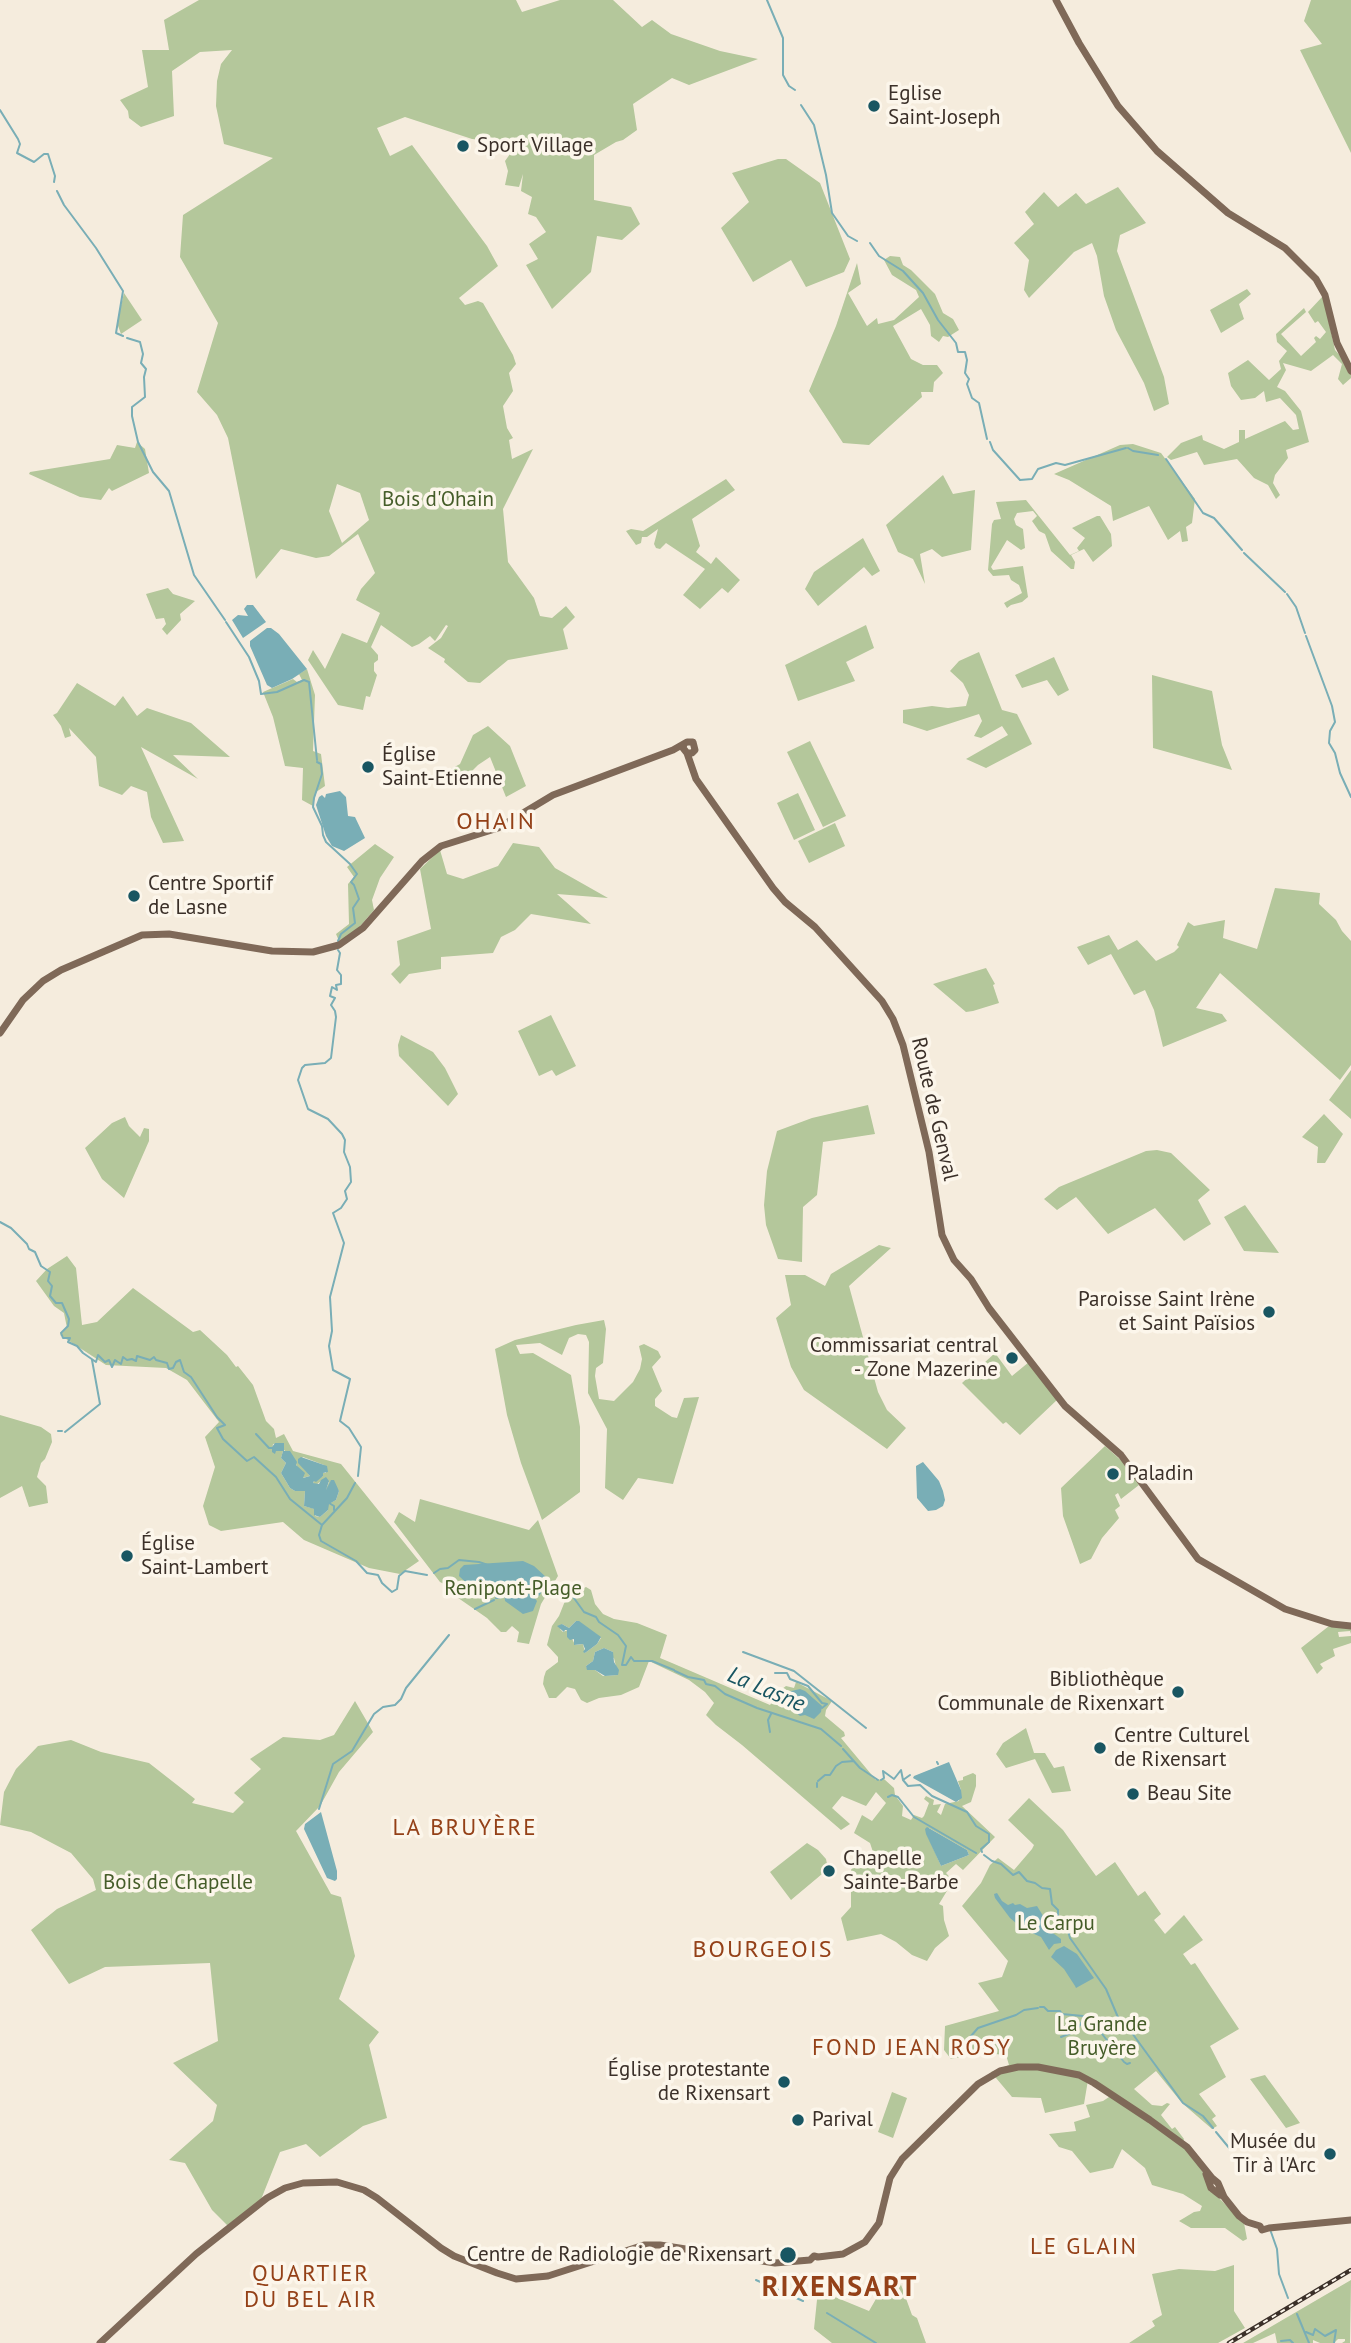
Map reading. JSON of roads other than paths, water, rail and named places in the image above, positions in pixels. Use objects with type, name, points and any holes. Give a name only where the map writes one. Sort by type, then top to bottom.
[{"type":"main road","points":[[1056,0],[1118,106],[1157,152],[1228,213],[1285,248],[1316,279],[1325,295],[1337,343],[1351,371]]},
{"type":"main road","name":"Route de Genval","points":[[0,1032],[23,1000],[43,981],[68,967],[142,935],[163,933],[272,951],[313,952],[329,949],[361,930],[433,851],[451,842],[495,830],[553,795],[673,750],[688,747],[693,773],[773,888],[789,906],[813,925],[888,1009],[898,1027],[929,1152],[941,1230],[949,1252],[971,1279],[989,1308],[1075,1416],[1126,1461],[1193,1553],[1208,1565],[1289,1611],[1337,1625],[1351,1626]]},
{"type":"main road","points":[[100,2343],[196,2254],[267,2198],[287,2187],[303,2183],[337,2182],[364,2190],[443,2250],[490,2271],[522,2279],[548,2276],[644,2245],[660,2245],[775,2263],[843,2254],[865,2242],[879,2223],[888,2183],[902,2159],[978,2084],[1009,2068],[1038,2067],[1085,2078],[1179,2140],[1194,2154],[1214,2185],[1243,2219],[1264,2227],[1351,2220]]},
{"type":"water","points":[[247,605],[253,605],[266,622],[243,638],[232,620],[238,615],[248,616],[244,609]]},
{"type":"water","points":[[267,628],[279,634],[307,669],[272,688],[267,685],[250,646],[250,641]]},
{"type":"water","points":[[340,791],[346,797],[348,816],[355,817],[365,838],[344,851],[332,846],[316,805],[322,795],[325,798],[326,794]]},
{"type":"water","points":[[275,1443],[284,1443],[284,1451],[290,1451],[297,1462],[296,1465],[305,1473],[303,1478],[310,1476],[298,1463],[301,1457],[327,1466],[328,1472],[323,1473],[323,1476],[313,1483],[319,1484],[326,1477],[329,1481],[326,1490],[331,1480],[334,1480],[339,1491],[336,1500],[329,1504],[328,1510],[320,1517],[314,1515],[314,1509],[304,1506],[305,1491],[290,1488],[281,1473],[286,1463],[281,1458],[283,1451],[276,1451],[275,1454],[272,1452]]},
{"type":"water","points":[[923,1462],[939,1481],[943,1491],[943,1506],[936,1510],[928,1511],[917,1498],[916,1466]]},
{"type":"water","points":[[523,1561],[534,1566],[547,1578],[547,1584],[539,1596],[513,1583],[508,1583],[494,1592],[476,1592],[459,1576],[464,1565]]},
{"type":"water","points":[[508,1587],[532,1595],[537,1601],[533,1611],[523,1614],[505,1601],[504,1590]]},
{"type":"water","points":[[576,1621],[601,1637],[597,1644],[585,1653],[583,1644],[574,1645],[574,1639],[567,1637],[567,1630],[564,1632],[557,1626],[562,1624],[569,1628]]},
{"type":"water","points":[[604,1648],[613,1652],[618,1675],[605,1676],[595,1670],[587,1670],[586,1666],[593,1661],[595,1652]]},
{"type":"water","points":[[800,1689],[822,1706],[821,1712],[814,1719],[800,1716],[790,1708],[780,1707],[780,1696],[787,1697],[787,1692]]},
{"type":"water","points":[[949,1762],[961,1790],[962,1798],[956,1802],[913,1778]]},
{"type":"water","points":[[321,1812],[337,1871],[335,1881],[327,1878],[304,1829],[305,1824]]},
{"type":"water","points":[[927,1827],[967,1850],[969,1855],[941,1866],[926,1834]]},
{"type":"water","points":[[997,1893],[1008,1905],[1020,1904],[1027,1908],[1037,1906],[1045,1919],[1044,1925],[1049,1924],[1047,1925],[1050,1931],[1061,1939],[1061,1943],[1054,1944],[1049,1950],[1041,1937],[1023,1929],[1010,1918],[995,1898],[994,1894]]},
{"type":"water","points":[[1064,1946],[1077,1954],[1094,1978],[1076,1988],[1064,1969],[1051,1957],[1056,1950]]},
{"type":"waterway","points":[[767,0],[783,38],[783,75],[789,86],[795,90]]},
{"type":"waterway","points":[[801,105],[814,125],[832,213],[848,236],[857,241]]},
{"type":"waterway","points":[[0,110],[20,144],[17,153],[34,162],[48,154],[55,176],[54,182]]},
{"type":"waterway","points":[[57,191],[123,291],[116,333],[123,336]]},
{"type":"waterway","points":[[870,243],[879,256],[903,271],[923,293],[938,320],[956,343],[958,352],[965,352],[965,373],[969,379],[967,384],[972,398],[979,403],[987,439]]},
{"type":"waterway","points":[[127,338],[140,342],[143,354],[141,363],[146,369],[145,397],[132,407],[138,442],[153,472],[169,491],[194,575],[225,620]]},
{"type":"waterway","points":[[990,442],[993,450],[1020,480],[1032,479],[1038,469],[1056,463],[1065,465],[1126,448]]},
{"type":"waterway","points":[[1128,448],[1158,455]]},
{"type":"waterway","points":[[1166,459],[1203,513],[1214,518],[1242,550]]},
{"type":"waterway","points":[[1244,553],[1285,592]]},
{"type":"waterway","points":[[1287,594],[1296,607],[1305,633]]},
{"type":"waterway","points":[[226,622],[249,657],[259,681],[261,694],[277,692],[304,680],[309,682],[317,760]]},
{"type":"waterway","points":[[1306,636],[1332,706],[1335,722],[1330,731],[1329,743],[1351,797]]},
{"type":"waterway","points":[[317,762],[321,764],[322,774],[313,807],[326,842],[357,874],[351,882],[359,899],[353,908],[355,923],[341,934],[338,941]]},
{"type":"waterway","points":[[338,950],[340,953],[337,970],[341,975],[341,984],[336,985],[337,990],[332,987],[330,996],[335,998],[331,1005],[336,1017],[331,1058],[325,1063],[305,1065],[298,1080],[308,1109],[328,1119],[342,1134],[345,1140],[344,1152],[350,1167],[351,1182],[345,1191],[347,1199],[341,1208],[333,1213],[344,1243],[330,1297],[332,1331],[329,1346],[333,1370],[350,1379],[340,1421],[349,1428],[361,1447],[358,1476]]},
{"type":"waterway","name":"La Lasne","points":[[0,1222],[11,1228],[29,1249],[35,1252],[41,1266],[50,1272],[50,1296],[56,1303],[62,1303],[69,1319],[68,1326],[61,1333],[63,1338],[70,1338],[68,1342],[96,1362],[98,1355],[105,1362],[109,1360],[112,1367],[115,1360],[121,1364],[123,1357],[136,1361],[137,1356],[150,1360],[154,1357],[167,1363],[169,1369],[180,1360],[184,1372],[191,1377],[225,1425],[217,1428],[223,1439],[247,1461],[254,1457],[276,1477],[290,1499],[322,1525],[319,1535],[321,1541],[356,1561],[367,1573],[378,1575],[392,1592],[397,1589],[399,1576],[405,1571],[427,1575]]},
{"type":"waterway","points":[[65,1432],[100,1404],[92,1360]]},
{"type":"waterway","points":[[256,1434],[272,1448]]},
{"type":"waterway","points":[[322,1525],[347,1498],[355,1483]]},
{"type":"waterway","points":[[329,1503],[334,1506],[334,1510]]},
{"type":"waterway","name":"La Lasne","points":[[434,1573],[459,1560],[488,1565]]},
{"type":"waterway","name":"La Lasne","points":[[547,1582],[554,1584]]},
{"type":"waterway","name":"La Lasne","points":[[559,1584],[566,1587],[584,1612],[596,1617],[618,1635],[626,1646],[622,1665],[626,1665],[631,1657],[634,1661],[652,1661],[674,1670]]},
{"type":"waterway","points":[[496,1598],[503,1597]]},
{"type":"waterway","points":[[475,1609],[494,1600]]},
{"type":"waterway","points":[[319,1809],[333,1764],[352,1751],[374,1714],[383,1707],[395,1705],[401,1699],[406,1688],[449,1635]]},
{"type":"waterway","points":[[743,1652],[794,1671],[866,1728]]},
{"type":"waterway","name":"La Lasne","points":[[675,1671],[704,1680],[706,1684],[757,1708],[821,1729],[841,1746]]},
{"type":"waterway","points":[[775,1673],[787,1673],[790,1679],[808,1686],[822,1703],[827,1704],[822,1708]]},
{"type":"waterway","points":[[770,1732],[768,1720],[771,1714]]},
{"type":"waterway","name":"La Lasne","points":[[843,1749],[860,1768],[878,1780]]},
{"type":"waterway","points":[[818,1781],[825,1775],[830,1775],[842,1762],[854,1761]]},
{"type":"waterway","name":"La Lasne","points":[[881,1780],[884,1778],[883,1771],[894,1779],[901,1770],[903,1780],[908,1786],[920,1785],[932,1796],[967,1812],[976,1826],[989,1834],[989,1842],[981,1849],[982,1852]]},
{"type":"waterway","name":"La Lasne","points":[[903,1780],[910,1775]]},
{"type":"waterway","points":[[888,1797],[898,1797],[914,1817],[976,1853]]},
{"type":"waterway","name":"La Lasne","points":[[984,1855],[1001,1864],[1013,1875],[1019,1872],[1027,1881],[1050,1889],[1052,1904],[1058,1910],[1058,1922],[1068,1931],[1070,1938],[1106,1989],[1120,2022],[1132,2033],[1183,2103],[1203,2116],[1213,2128]]},
{"type":"waterway","name":"Le Carpu","points":[[1040,2007],[1048,2011],[1060,2011],[1062,2014],[1083,2016],[1099,2030],[1124,2062],[1130,2063]]},
{"type":"waterway","name":"Le Carpu","points":[[969,2044],[971,2036],[978,2028],[1024,2010],[1038,2008]]},
{"type":"waterway","points":[[1061,2037],[1076,2031],[1085,2017]]},
{"type":"waterway","name":"La Lasne","points":[[1216,2132],[1230,2149]]},
{"type":"waterway","name":"La Lasne","points":[[1234,2155],[1245,2169]]},
{"type":"waterway","name":"La Lasne","points":[[1271,2232],[1277,2249],[1279,2274],[1288,2298]]},
{"type":"waterway","points":[[756,2280],[803,2301]]},
{"type":"waterway","points":[[827,2313],[876,2343]]},
{"type":"waterway","name":"La Lasne","points":[[1297,2314],[1309,2343]]},
{"type":"waterway","points":[[1306,2332],[1313,2335],[1315,2329],[1325,2336],[1336,2330],[1334,2343]]},
{"type":"waterway","points":[[1281,2341],[1290,2340],[1293,2343]]},
{"type":"railway","points":[[1229,2343],[1351,2270]]},
{"type":"place","name":"Eglise Saint-Joseph","points":[[874,106]]},
{"type":"place","name":"Sport Village","points":[[463,146]]},
{"type":"place","name":"Église Saint-Etienne","points":[[368,767]]},
{"type":"place","name":"Centre Sportif de Lasne","points":[[134,896]]},
{"type":"place","name":"Paroisse Saint Irène et Saint Païsios","points":[[1269,1312]]},
{"type":"place","name":"Commissariat central - Zone Mazerine","points":[[1012,1358]]},
{"type":"place","name":"Paladin","points":[[1113,1474]]},
{"type":"place","name":"Église Saint-Lambert","points":[[127,1556]]},
{"type":"place","name":"Bibliothèque Communale de Rixenxart","points":[[1178,1692]]},
{"type":"place","name":"Centre Culturel de Rixensart","points":[[1100,1748]]},
{"type":"place","name":"Beau Site","points":[[1133,1794]]},
{"type":"place","name":"Chapelle Sainte-Barbe","points":[[829,1871]]},
{"type":"place","name":"Église protestante de Rixensart","points":[[784,2082]]},
{"type":"place","name":"Parival","points":[[798,2120]]},
{"type":"place","name":"Musée du Tir à l'Arc","points":[[1330,2154]]},
{"type":"place","name":"Centre de Radiologie de Rixensart","points":[[788,2255]]},
{"type":"district","name":"OHAIN","points":[[496,822]]},
{"type":"district","name":"LA BRUYÈRE","points":[[465,1828]]},
{"type":"district","name":"BOURGEOIS","points":[[763,1950]]},
{"type":"district","name":"FOND JEAN ROSY","points":[[912,2048]]},
{"type":"district","name":"LE GLAIN","points":[[1084,2247]]},
{"type":"district","name":"QUARTIER DU BEL AIR","points":[[311,2287]]},
{"type":"district","name":"RIXENSART","points":[[840,2288]]},
{"type":"park label","name":"Bois d'Ohain","points":[[438,500]]},
{"type":"park label","name":"Renipont-Plage","points":[[513,1589]]},
{"type":"park label","name":"Bois de Chapelle","points":[[178,1883]]},
{"type":"park label","name":"La Grande Bruyère","points":[[1102,2037]]}]
